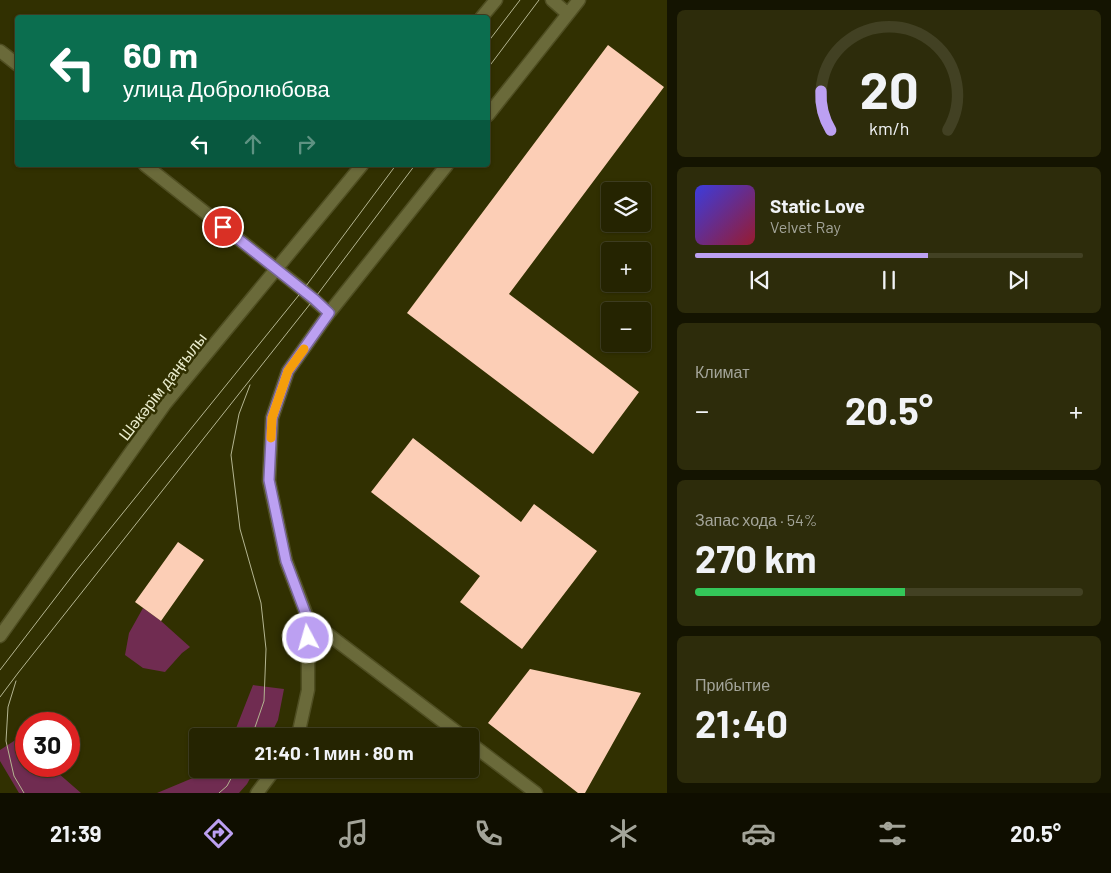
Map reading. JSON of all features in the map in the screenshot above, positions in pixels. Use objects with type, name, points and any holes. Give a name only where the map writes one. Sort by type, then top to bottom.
[{"type":"street","points":[[484,15],[496,0]]},
{"type":"street","points":[[552,0],[568,14]]},
{"type":"street","points":[[490,112],[579,0]]},
{"type":"street","points":[[0,51],[15,63]]},
{"type":"street","points":[[148,167],[314,299],[329,313]]},
{"type":"street","name":"Шәкәрім даңғылы","points":[[0,636],[165,404],[360,167]]},
{"type":"street","points":[[301,728],[308,690],[308,620],[286,561],[269,480],[272,418],[288,371],[329,313],[445,167]]},
{"type":"street","points":[[308,620],[451,728]]},
{"type":"street","points":[[479,750],[536,793]]},
{"type":"street","points":[[257,793],[268,778]]},
{"type":"shaded area","points":[[143,608],[190,647],[165,672],[143,668],[125,655],[129,633]]},
{"type":"shaded area","points":[[253,685],[284,689],[278,720],[274,728],[236,728]]},
{"type":"shaded area","points":[[15,740],[15,777],[63,777],[81,793],[19,793],[0,761],[0,750]]},
{"type":"shaded area","points":[[193,778],[250,778],[239,793],[157,793]]},
{"type":"building","points":[[608,45],[664,87],[509,294],[639,392],[593,454],[407,313]]},
{"type":"building","points":[[413,438],[521,522],[534,504],[597,551],[522,649],[460,602],[480,576],[371,492]]},
{"type":"building","points":[[178,542],[204,560],[161,621],[135,602]]},
{"type":"building","points":[[530,669],[641,693],[585,793],[578,793],[488,723]]},
{"type":"tram line","points":[[490,39],[520,0]]},
{"type":"tram line","points":[[490,65],[539,0]]},
{"type":"tram line","points":[[0,670],[76,571],[303,290],[395,167]]},
{"type":"tram line","points":[[0,697],[314,299],[413,167]]},
{"type":"tram line","points":[[250,385],[239,414],[231,455],[240,529],[261,603],[266,649],[264,701],[255,728]]},
{"type":"tram line","points":[[16,681],[8,707],[6,741],[14,776],[24,793]]},
{"type":"tram line","points":[[219,793],[227,786],[231,778]]},
{"type":"slow traffic","points":[[271,438],[272,418],[288,371],[304,349]]},
{"type":"route","points":[[223,227],[329,313],[288,371],[272,418],[269,480],[286,561],[308,620],[308,638]]}]
